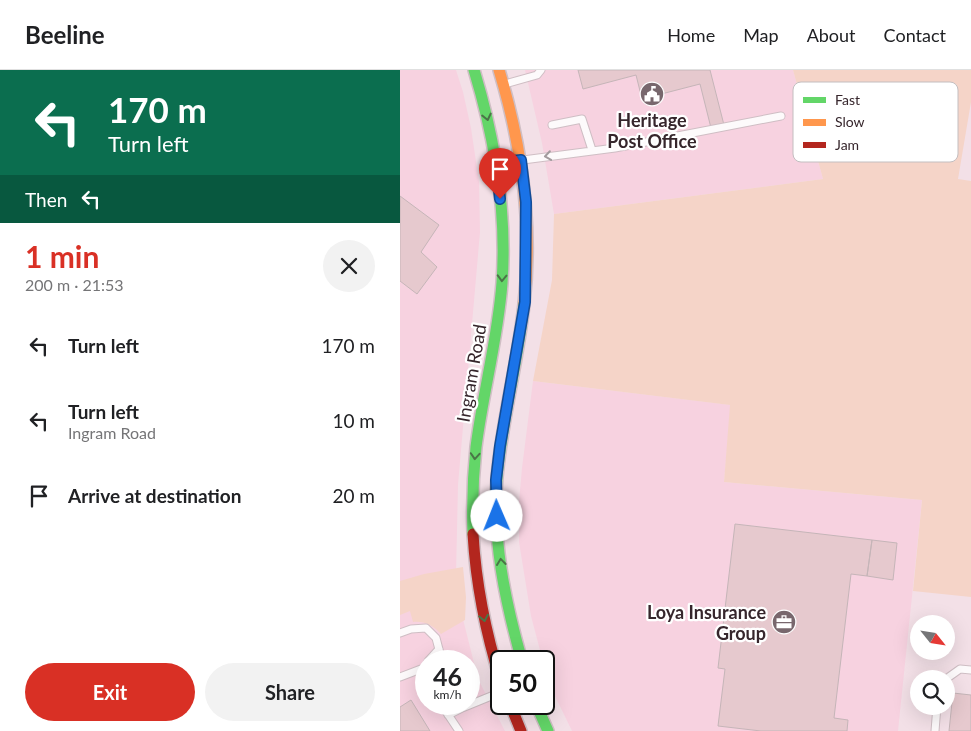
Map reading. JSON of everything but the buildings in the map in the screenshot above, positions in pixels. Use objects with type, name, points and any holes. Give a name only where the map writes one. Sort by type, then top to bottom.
[{"type":"main road","name":"Ingram Road","points":[[474,70],[508,162],[526,202],[525,302],[492,425],[474,474],[474,552],[478,586],[492,650]]},
{"type":"main road","name":"Ingram Road","points":[[499,70],[512,112],[501,217],[502,282],[494,343],[492,425],[498,535],[504,590],[519,650]]},
{"type":"main road","points":[[514,715],[521,731]]},
{"type":"main road","points":[[541,715],[548,731]]},
{"type":"lane","points":[[504,84],[537,75],[541,70]]},
{"type":"lane","points":[[508,162],[624,146],[781,116]]},
{"type":"lane","points":[[552,126],[582,119],[592,150]]},
{"type":"lane","points":[[400,633],[411,629],[426,628],[436,638],[438,650]]},
{"type":"lane","points":[[955,673],[960,669],[971,670]]},
{"type":"lane","points":[[400,677],[415,671]]},
{"type":"lane","points":[[449,715],[459,731]]},
{"type":"lane","points":[[935,731],[936,715]]},
{"type":"shaded area","points":[[400,70],[456,70],[471,128],[479,182],[480,232],[458,485],[456,575],[463,619],[471,650],[415,650],[415,715],[480,715],[480,683],[490,702],[490,715],[497,715],[505,731],[400,731]]},
{"type":"shaded area","points":[[525,70],[793,70],[796,82],[793,82],[793,162],[818,162],[823,179],[554,214],[542,143]]},
{"type":"shaded area","points":[[793,70],[971,70],[971,102],[958,179],[971,181],[971,597],[913,591],[922,500],[724,482],[730,405],[533,381],[552,280],[554,214],[823,179],[818,162],[958,162],[958,82],[796,82]]},
{"type":"shaded area","points":[[533,381],[731,405],[724,482],[922,500],[898,731],[572,731],[555,696],[555,650],[540,650],[531,616],[519,542],[519,502]]},
{"type":"shaded area","points":[[463,567],[466,597],[465,620],[441,634],[428,624],[413,622],[410,611],[400,615],[400,581],[424,574]]},
{"type":"traffic: fast","points":[[473,534],[476,447],[500,304],[503,256],[503,229],[498,175],[488,122],[474,70]]},
{"type":"traffic: fast","points":[[519,650],[501,570],[496,523],[496,500],[499,455],[524,304]]},
{"type":"traffic: fast","points":[[541,715],[548,731]]},
{"type":"traffic: slow","points":[[499,70],[514,128],[524,186],[527,245],[524,304]]},
{"type":"traffic: jam","points":[[473,534],[482,609],[492,650]]},
{"type":"traffic: jam","points":[[514,715],[521,731]]},
{"type":"place","name":"Heritage Post Office","points":[[652,94]]},
{"type":"place","name":"Loya Insurance Group","points":[[784,622]]},
{"type":"route","points":[[497,516],[496,480],[500,446],[525,302],[526,202],[521,160],[496,163],[500,199]]}]
